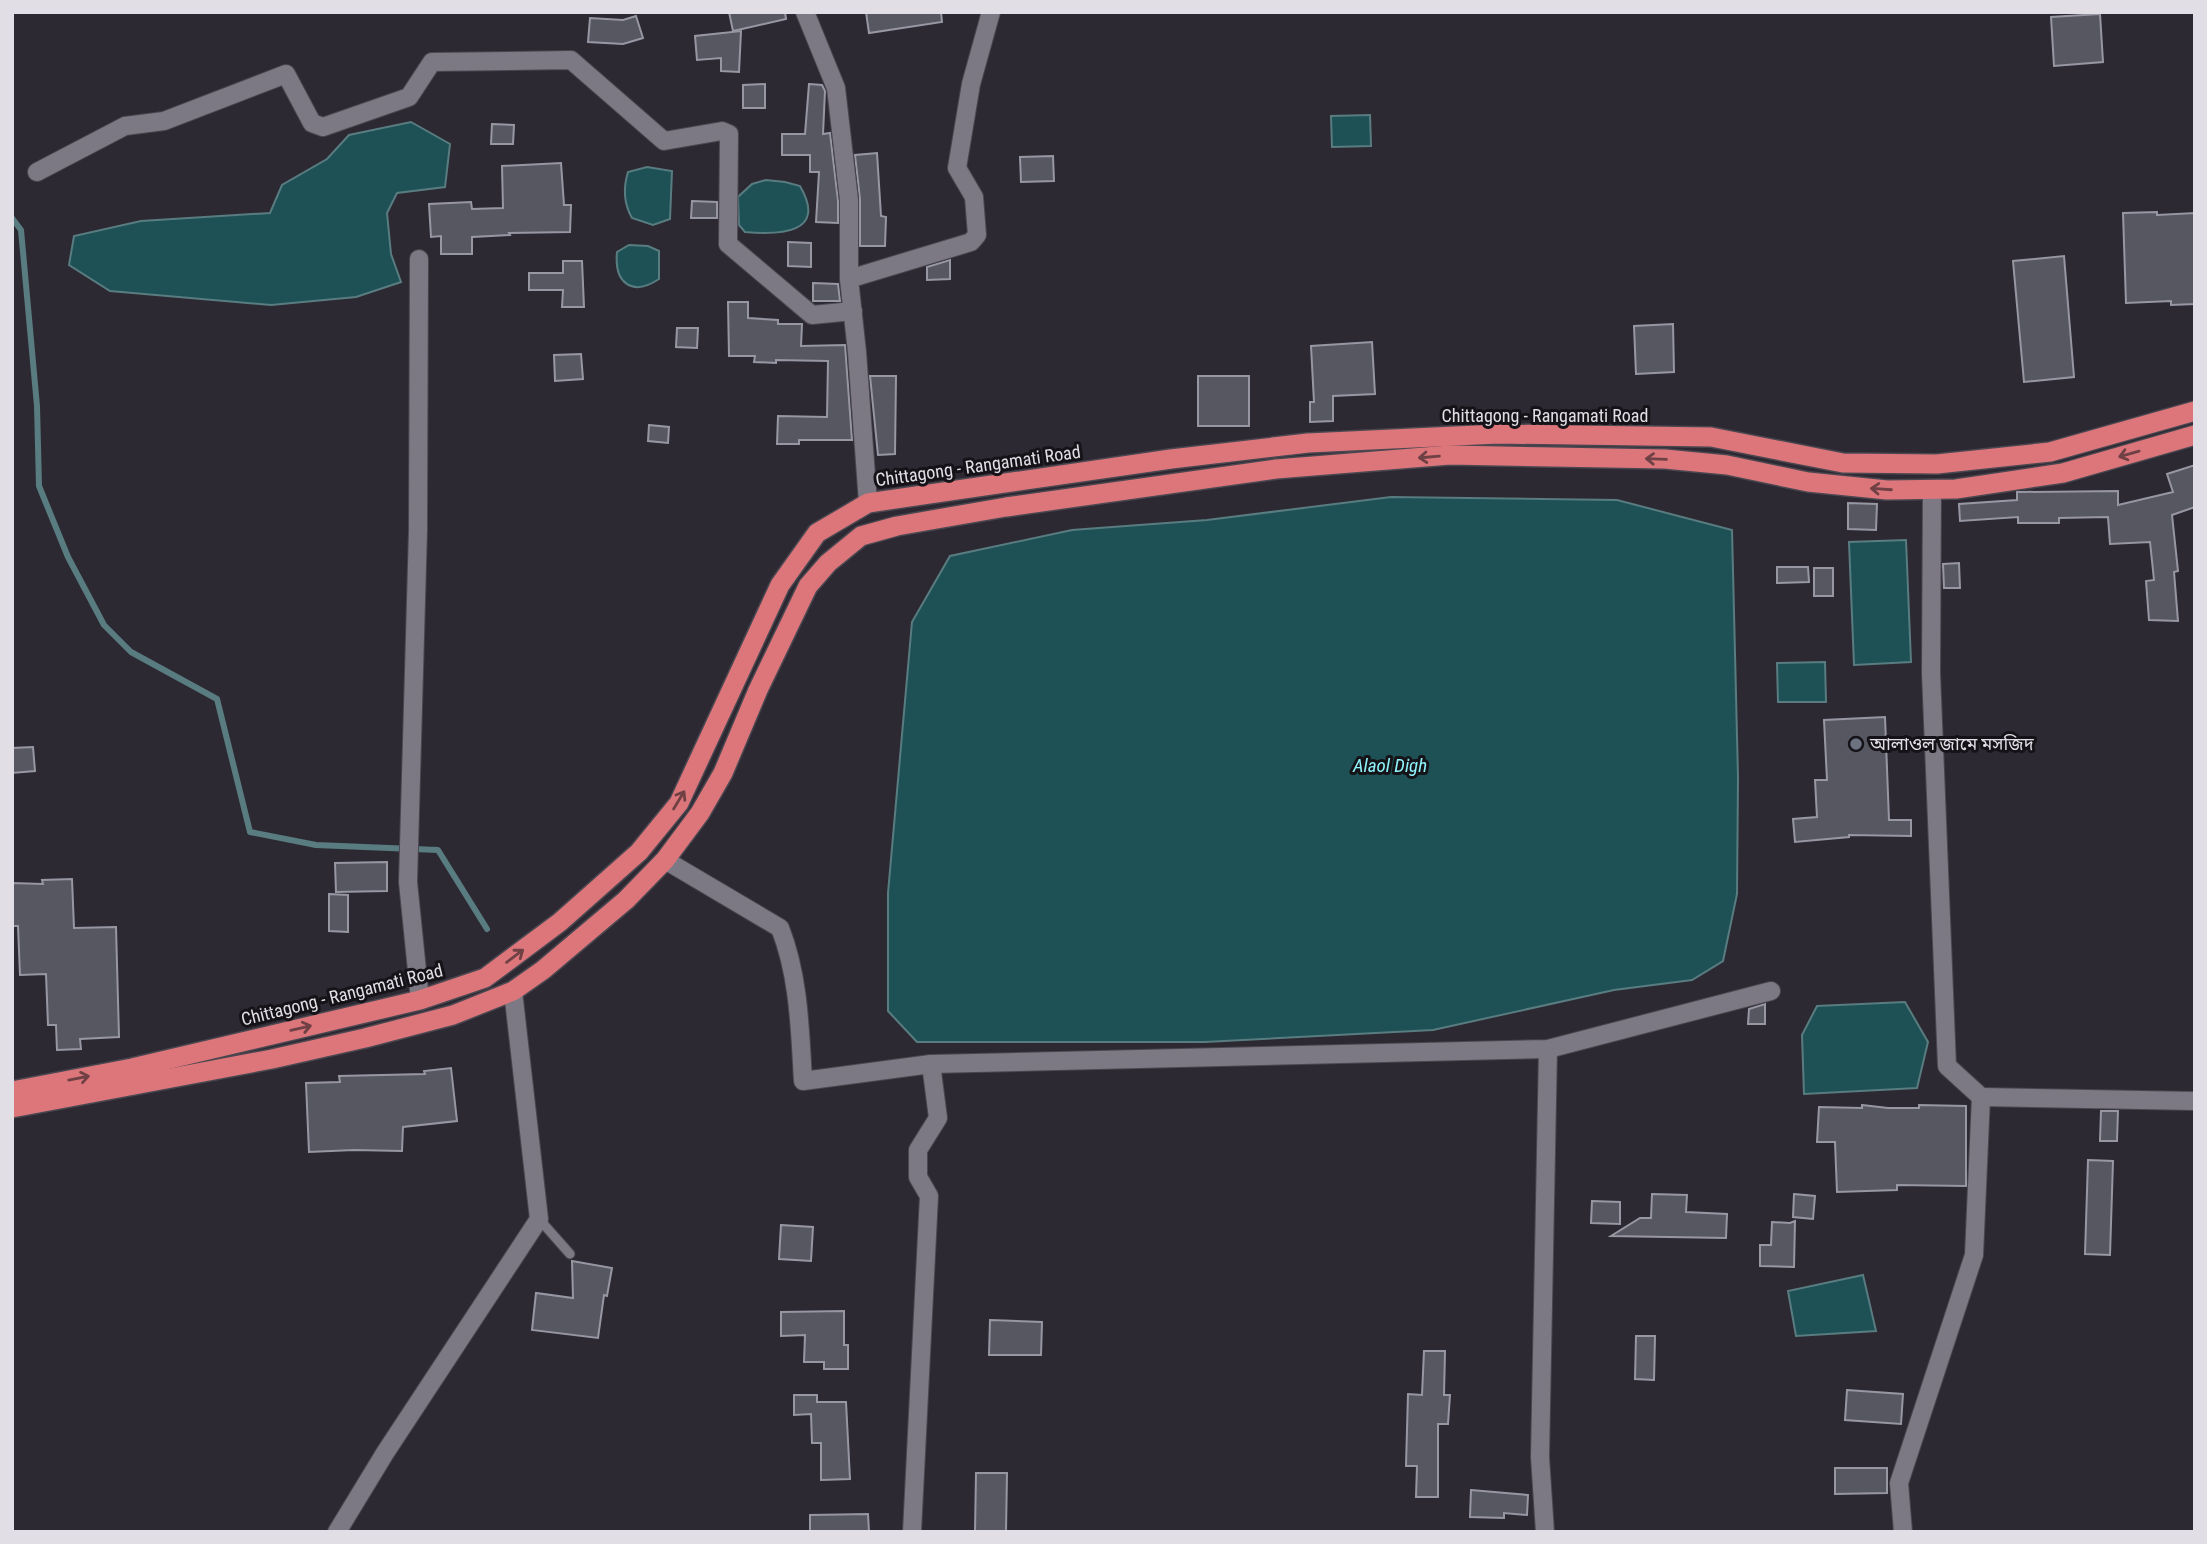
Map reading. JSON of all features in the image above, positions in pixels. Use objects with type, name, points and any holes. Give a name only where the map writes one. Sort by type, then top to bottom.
[{"type":"highway","name":"Chittagong - Rangamati Road","points":[[12,1091],[132,1068],[420,1000],[485,978],[560,922],[639,852],[679,803],[780,585],[817,533],[868,503],[1171,459],[1308,443],[1498,435],[1711,438],[1843,463],[1937,464],[2050,453],[2195,411]]},
{"type":"highway","points":[[12,1108],[272,1059],[365,1038],[453,1015],[513,991],[543,970],[626,900],[665,860],[695,820],[723,773],[758,690],[808,586],[828,563],[861,536],[897,526],[1006,507],[1276,469],[1450,455],[1665,459],[1727,465],[1808,482],[1887,490],[1956,489],[2063,473],[2195,435]]},
{"type":"street","points":[[805,12],[836,88],[849,200],[849,279],[868,503]]},
{"type":"street","points":[[849,279],[971,242],[977,235],[974,197],[957,168],[971,84],[991,12]]},
{"type":"street","points":[[37,172],[125,126],[164,121],[286,74],[312,123],[323,127],[409,97],[432,62],[571,60],[664,141],[722,131],[729,134],[728,244],[811,315],[853,311]]},
{"type":"street","points":[[419,259],[418,530],[408,882],[420,1000]]},
{"type":"street","points":[[1932,489],[1931,673],[1947,1066],[1981,1097],[2195,1101]]},
{"type":"street","points":[[665,860],[780,928],[787,945],[800,1016],[803,1081],[931,1064],[1548,1049],[1771,991]]},
{"type":"street","points":[[337,1532],[385,1453],[539,1219],[513,991]]},
{"type":"street","points":[[1545,1532],[1540,1457],[1548,1049]]},
{"type":"street","points":[[912,1532],[929,1196],[918,1177],[918,1150],[938,1118],[931,1064]]},
{"type":"street","points":[[1903,1532],[1899,1483],[1974,1255],[1981,1097]]},
{"type":"lane","points":[[539,1219],[570,1254]]},
{"type":"water","points":[[1370,115],[1371,146],[1332,147],[1331,116]]},
{"type":"water","points":[[411,122],[450,144],[445,187],[397,193],[387,213],[391,254],[401,282],[356,297],[271,305],[110,291],[69,265],[74,236],[141,221],[270,213],[282,185],[327,159],[349,135]]},
{"type":"water","points":[[647,167],[672,171],[670,219],[653,225],[632,218],[625,196],[628,172]]},
{"type":"water","points":[[766,180],[800,186],[807,202],[808,214],[804,222],[785,231],[745,232],[739,225],[738,197],[752,184]]},
{"type":"water","points":[[629,245],[648,246],[659,251],[659,279],[641,287],[633,287],[622,279],[618,272],[617,252]]},
{"type":"water","name":"Alaol Digh","points":[[1391,497],[1617,500],[1732,530],[1738,777],[1737,894],[1723,961],[1692,980],[1614,990],[1433,1030],[1205,1042],[917,1042],[888,1011],[888,893],[912,622],[950,556],[1072,530],[1207,520]]},
{"type":"water","points":[[1906,540],[1911,662],[1854,665],[1849,542]]},
{"type":"water","points":[[1825,662],[1826,702],[1778,702],[1777,663]]},
{"type":"water","points":[[1905,1002],[1928,1042],[1917,1088],[1804,1094],[1802,1035],[1817,1006]]},
{"type":"water","points":[[1863,1275],[1876,1331],[1796,1336],[1788,1291]]},
{"type":"building","points":[[729,12],[785,12],[786,19],[733,31]]},
{"type":"building","points":[[866,12],[941,12],[942,22],[869,33]]},
{"type":"building","points":[[2100,14],[2103,62],[2054,66],[2051,17]]},
{"type":"building","points":[[636,16],[643,38],[623,44],[588,42],[590,18],[623,20]]},
{"type":"building","points":[[741,31],[739,72],[721,71],[721,58],[697,60],[695,36]]},
{"type":"building","points":[[765,84],[765,108],[743,108],[743,85]]},
{"type":"building","points":[[809,84],[822,85],[825,91],[823,134],[830,133],[838,223],[816,222],[819,172],[810,172],[810,155],[782,155],[782,134],[805,134]]},
{"type":"building","points":[[492,124],[514,125],[513,144],[491,144]]},
{"type":"building","points":[[877,153],[881,216],[886,217],[885,246],[860,246],[860,199],[855,155]]},
{"type":"building","points":[[1053,156],[1054,181],[1021,182],[1020,157]]},
{"type":"building","points":[[561,163],[564,205],[571,205],[570,232],[509,233],[510,235],[472,237],[472,254],[441,254],[441,236],[431,237],[429,204],[471,202],[472,209],[503,208],[502,166]]},
{"type":"building","points":[[692,201],[717,202],[717,218],[691,218]]},
{"type":"building","points":[[2157,212],[2157,215],[2195,213],[2195,304],[2171,305],[2171,301],[2126,303],[2123,213]]},
{"type":"building","points":[[788,242],[811,243],[811,267],[788,266]]},
{"type":"building","points":[[2064,256],[2074,377],[2024,382],[2013,261]]},
{"type":"building","points":[[950,260],[950,279],[927,280],[927,267]]},
{"type":"building","points":[[563,261],[582,261],[584,307],[562,307],[563,290],[529,290],[529,273],[563,273]]},
{"type":"building","points":[[813,283],[838,284],[840,301],[813,301]]},
{"type":"building","points":[[728,302],[748,302],[748,318],[778,320],[778,324],[802,324],[801,346],[845,345],[852,440],[799,440],[799,444],[777,444],[778,416],[827,417],[828,361],[754,362],[755,356],[729,356]]},
{"type":"building","points":[[1673,324],[1674,372],[1636,374],[1634,326]]},
{"type":"building","points":[[677,328],[698,328],[697,348],[676,347]]},
{"type":"building","points":[[1372,342],[1375,394],[1333,396],[1333,421],[1310,422],[1310,402],[1314,402],[1311,346]]},
{"type":"building","points":[[581,354],[583,379],[555,381],[554,355]]},
{"type":"building","points":[[870,376],[896,376],[895,454],[878,455]]},
{"type":"building","points":[[1198,376],[1249,376],[1249,426],[1198,426]]},
{"type":"building","points":[[649,425],[669,427],[668,443],[648,441]]},
{"type":"building","points":[[2195,465],[2195,507],[2172,515],[2178,571],[2174,572],[2178,621],[2149,620],[2146,581],[2154,580],[2150,542],[2110,544],[2108,517],[2059,518],[2059,523],[2018,523],[2018,517],[1960,521],[1959,504],[2017,500],[2017,492],[2118,491],[2118,505],[2173,492],[2167,474]]},
{"type":"building","points":[[1848,503],[1877,504],[1876,530],[1848,529]]},
{"type":"building","points":[[1959,563],[1960,588],[1944,588],[1943,564]]},
{"type":"building","points":[[1777,567],[1808,567],[1809,582],[1777,583]]},
{"type":"building","points":[[1814,568],[1833,568],[1833,596],[1814,596]]},
{"type":"building","points":[[1885,717],[1889,820],[1911,820],[1911,836],[1849,835],[1795,842],[1793,819],[1817,817],[1815,780],[1827,780],[1824,720]]},
{"type":"building","points":[[33,747],[35,771],[12,773],[12,748]]},
{"type":"building","points":[[387,862],[387,891],[336,892],[335,863]]},
{"type":"building","points":[[72,879],[74,928],[116,927],[119,1037],[80,1039],[81,1049],[57,1050],[56,1025],[48,1025],[46,974],[20,975],[18,926],[12,926],[12,883],[43,884],[42,880]]},
{"type":"building","points":[[329,894],[348,895],[348,932],[329,931]]},
{"type":"building","points":[[1765,1004],[1765,1024],[1748,1024],[1749,1009]]},
{"type":"building","points":[[451,1068],[457,1121],[403,1127],[402,1151],[309,1152],[306,1083],[340,1082],[339,1076],[425,1074],[424,1071]]},
{"type":"building","points":[[1862,1105],[1888,1108],[1919,1108],[1919,1105],[1966,1106],[1966,1186],[1897,1185],[1897,1190],[1837,1192],[1835,1142],[1817,1142],[1819,1107],[1862,1108]]},
{"type":"building","points":[[2101,1111],[2118,1111],[2117,1141],[2100,1141]]},
{"type":"building","points":[[2088,1160],[2113,1161],[2110,1255],[2085,1254]]},
{"type":"building","points":[[1652,1194],[1687,1195],[1686,1212],[1727,1214],[1726,1238],[1611,1236],[1640,1218],[1651,1218]]},
{"type":"building","points":[[1794,1194],[1815,1196],[1813,1219],[1793,1217]]},
{"type":"building","points":[[1592,1201],[1620,1202],[1620,1224],[1591,1223]]},
{"type":"building","points":[[1795,1221],[1794,1267],[1760,1266],[1760,1245],[1771,1245],[1772,1222]]},
{"type":"building","points":[[781,1225],[813,1227],[811,1261],[779,1259]]},
{"type":"building","points":[[572,1261],[612,1268],[607,1296],[604,1295],[598,1338],[532,1330],[536,1293],[573,1298]]},
{"type":"building","points":[[844,1311],[844,1345],[848,1345],[848,1369],[824,1369],[824,1362],[804,1362],[805,1335],[781,1336],[781,1312]]},
{"type":"building","points":[[990,1320],[1042,1322],[1041,1355],[989,1355]]},
{"type":"building","points":[[1636,1336],[1655,1336],[1654,1380],[1635,1379]]},
{"type":"building","points":[[1424,1351],[1445,1351],[1444,1395],[1450,1395],[1448,1424],[1438,1424],[1438,1497],[1416,1497],[1417,1466],[1406,1466],[1408,1394],[1422,1395]]},
{"type":"building","points":[[1847,1390],[1903,1394],[1901,1424],[1845,1420]]},
{"type":"building","points":[[794,1395],[817,1395],[817,1402],[846,1402],[850,1479],[821,1480],[821,1443],[812,1443],[811,1414],[794,1415]]},
{"type":"building","points":[[1835,1468],[1887,1468],[1887,1493],[1835,1494]]},
{"type":"building","points":[[976,1473],[1007,1473],[1006,1532],[975,1532]]},
{"type":"building","points":[[1471,1490],[1528,1495],[1527,1515],[1504,1513],[1504,1518],[1470,1517]]},
{"type":"building","points":[[868,1514],[869,1532],[810,1532],[810,1515]]},
{"type":"waterway","points":[[12,218],[21,230],[37,406],[39,486],[68,557],[104,625],[131,652],[217,699],[250,832],[316,845],[438,850],[487,929]]},
{"type":"place","name":"আলাওল জামে মসজিদ","points":[[1856,744]]}]
